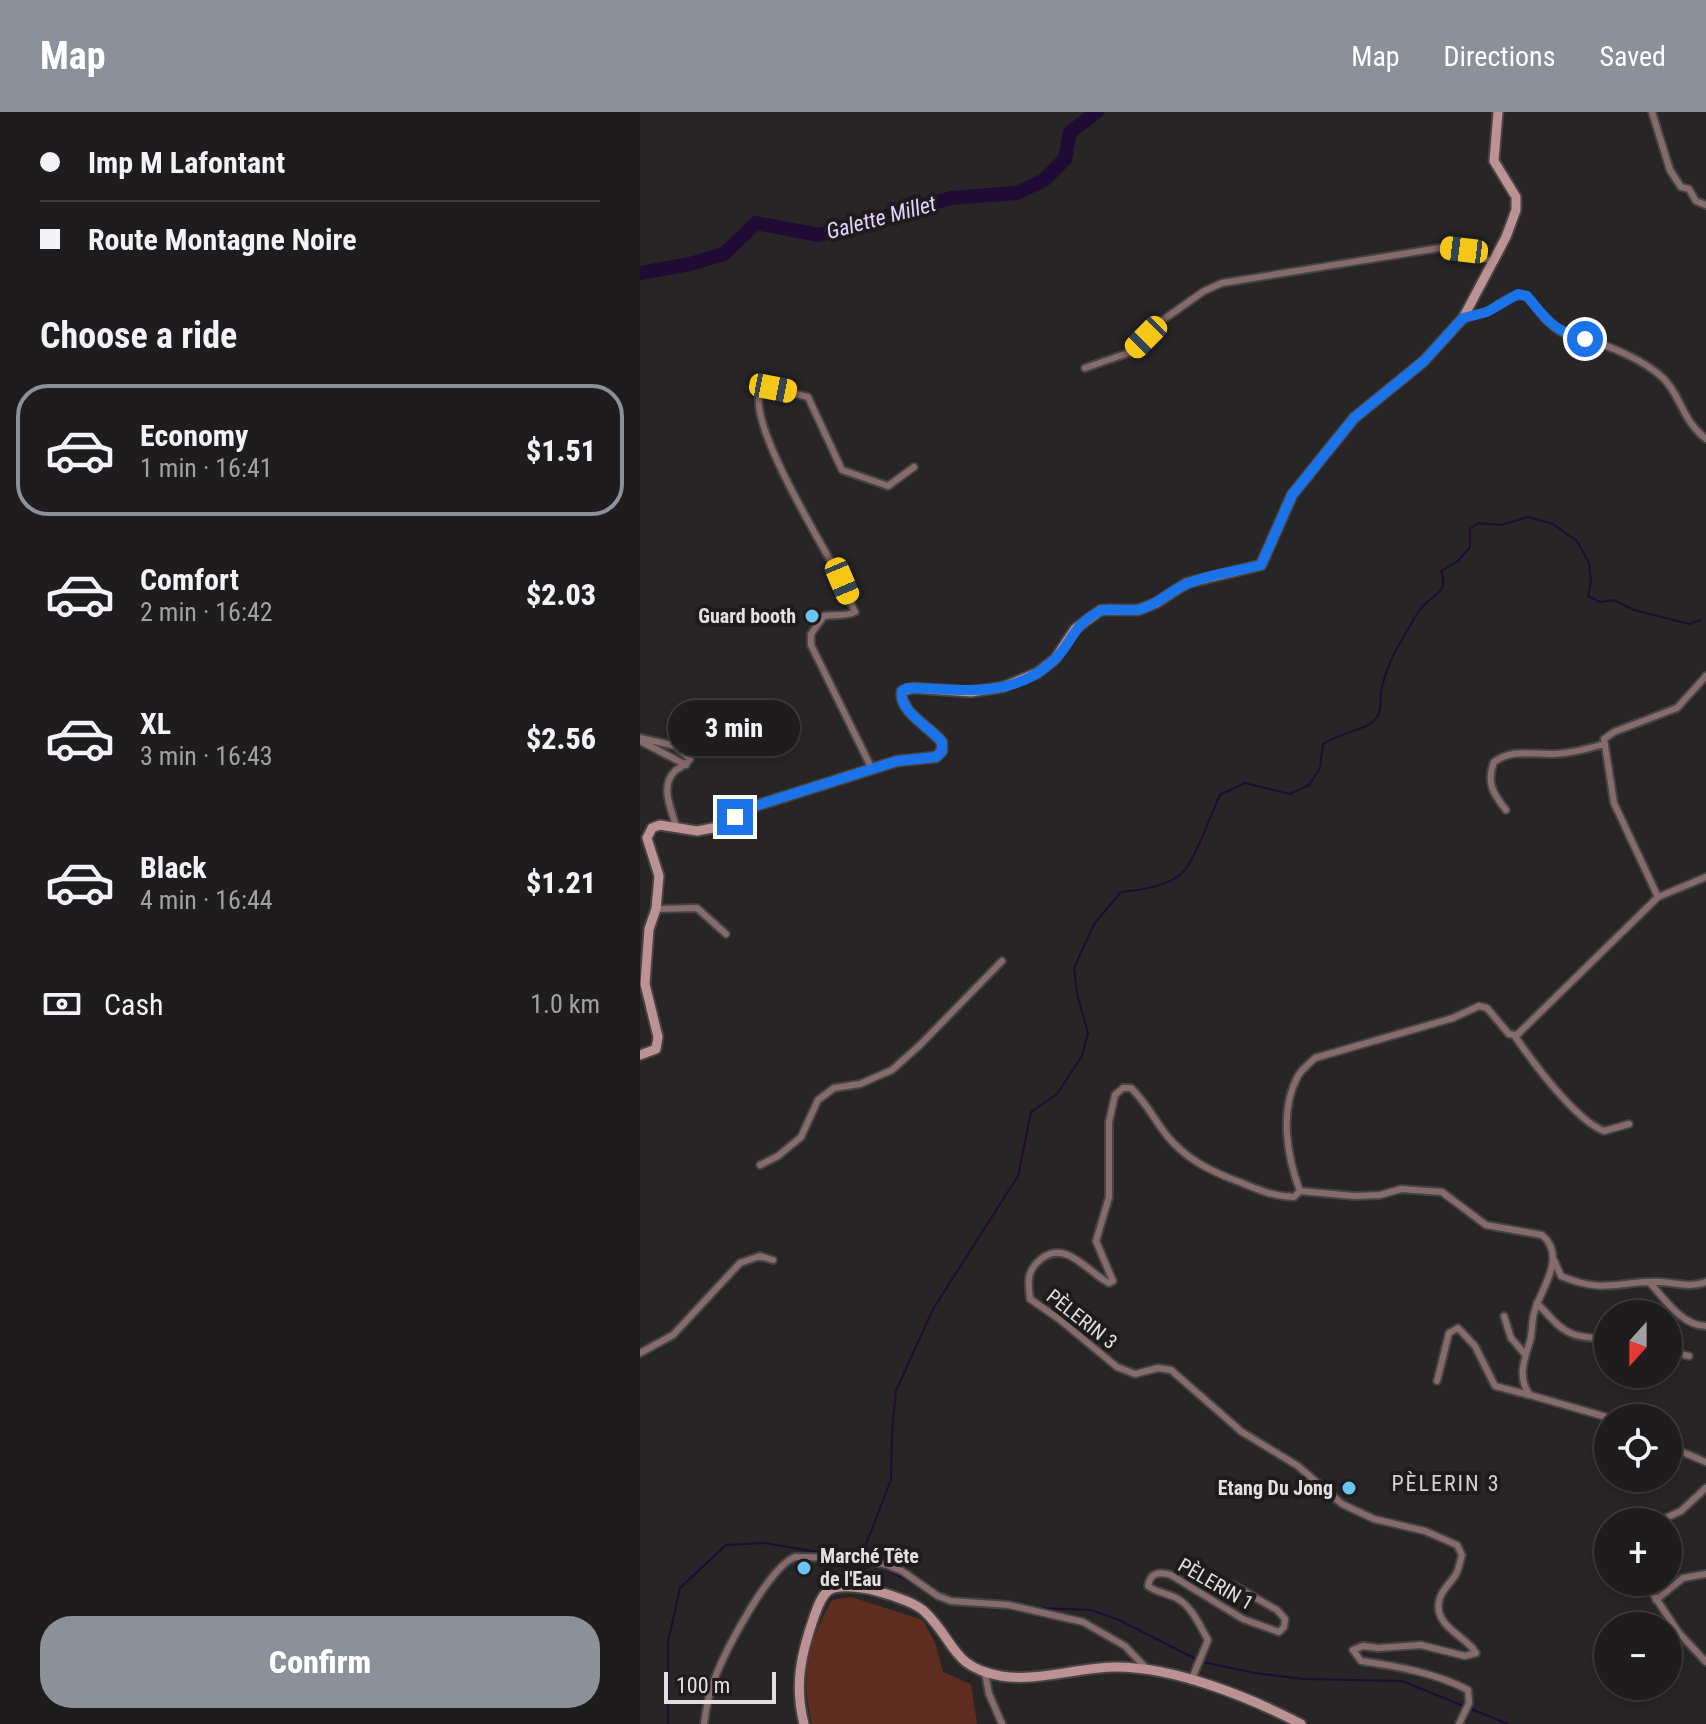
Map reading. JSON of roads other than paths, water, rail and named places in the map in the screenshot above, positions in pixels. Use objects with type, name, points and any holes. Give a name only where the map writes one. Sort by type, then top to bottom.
[{"type":"street","points":[[640,1055],[656,1049],[658,1037],[645,984],[649,929],[656,909],[659,876],[644,837],[652,828],[660,825],[697,831],[718,827],[752,807],[897,761],[936,757],[942,751],[942,742],[903,706],[900,697],[907,688],[971,692],[1003,687],[1037,673],[1055,659],[1075,629],[1101,610],[1138,610],[1156,603],[1187,583],[1261,565],[1292,495],[1354,418],[1424,361],[1463,318],[1493,262],[1516,210],[1516,197],[1494,161],[1498,112]]},
{"type":"street","points":[[1652,112],[1670,170],[1681,187],[1689,189],[1696,201],[1706,205]]},
{"type":"street","points":[[1085,368],[1131,352],[1160,322],[1204,291],[1222,283],[1446,247],[1464,250],[1493,262]]},
{"type":"street","points":[[1463,318],[1487,312],[1509,297],[1518,294],[1527,296],[1541,316],[1563,334],[1625,355],[1664,379],[1683,415],[1706,439]]},
{"type":"street","points":[[872,769],[811,645],[811,634],[824,616],[835,613],[849,616],[855,612],[842,581],[800,507],[768,435],[757,402],[760,392],[773,388],[808,397],[842,470],[888,486],[914,467]]},
{"type":"street","points":[[1658,897],[1614,803],[1604,739],[1614,732],[1682,705],[1706,676]]},
{"type":"street","points":[[641,740],[676,746],[690,759],[674,771],[668,784],[667,799],[676,827]]},
{"type":"street","points":[[641,740],[686,765]]},
{"type":"street","points":[[1506,810],[1494,795],[1490,780],[1494,762],[1502,756],[1511,752],[1556,754],[1604,744]]},
{"type":"street","points":[[1514,1035],[1658,897],[1706,877]]},
{"type":"street","points":[[656,909],[697,908],[726,934]]},
{"type":"street","points":[[760,1165],[778,1156],[801,1137],[818,1100],[834,1088],[860,1084],[892,1070],[1002,961]]},
{"type":"street","points":[[1629,1124],[1604,1131],[1588,1122],[1538,1069],[1514,1035],[1509,1034],[1487,1008],[1479,1006],[1453,1018],[1315,1058],[1299,1073],[1290,1095],[1286,1124],[1292,1172],[1300,1191],[1354,1196],[1380,1195],[1401,1189],[1442,1192],[1486,1225],[1542,1235],[1551,1247],[1561,1276],[1593,1287],[1650,1283],[1695,1286],[1706,1282]]},
{"type":"street","name":"PÈLERIN 3","points":[[1300,1191],[1294,1197],[1263,1193],[1210,1172],[1189,1158],[1168,1137],[1138,1094],[1131,1088],[1123,1088],[1115,1095],[1109,1122],[1109,1197],[1096,1241],[1113,1281],[1101,1280],[1071,1255],[1059,1252],[1047,1254],[1033,1265],[1027,1278],[1030,1299],[1117,1367],[1135,1374],[1158,1368],[1171,1370],[1242,1432],[1298,1466],[1342,1504],[1374,1519],[1425,1531],[1457,1545],[1462,1555],[1457,1573],[1439,1602],[1440,1616],[1460,1640],[1474,1647],[1476,1653],[1465,1656],[1421,1645],[1363,1646],[1353,1650],[1361,1661],[1455,1683],[1468,1690],[1469,1703],[1459,1724]]},
{"type":"street","points":[[640,1353],[673,1335],[740,1263],[760,1256],[773,1260]]},
{"type":"street","points":[[1530,1395],[1524,1384],[1524,1353],[1530,1340],[1537,1303],[1554,1260]]},
{"type":"street","points":[[1650,1283],[1679,1314],[1693,1324],[1706,1326]]},
{"type":"street","points":[[1537,1303],[1568,1334],[1594,1339]]},
{"type":"street","points":[[1504,1316],[1511,1338],[1524,1353]]},
{"type":"street","points":[[1437,1381],[1449,1333],[1458,1328],[1475,1346],[1495,1386],[1594,1413]]},
{"type":"street","points":[[1682,1354],[1689,1356]]},
{"type":"street","points":[[1682,1452],[1706,1462]]},
{"type":"street","points":[[1682,1510],[1706,1488]]},
{"type":"street","points":[[704,1724],[715,1678],[729,1647],[765,1587],[792,1557],[857,1558],[902,1571],[928,1590],[951,1601],[1009,1605],[1083,1622],[1125,1646],[1148,1670]]},
{"type":"street","name":"PÈLERIN 1","points":[[1191,1681],[1208,1640],[1187,1606],[1155,1591],[1148,1586],[1149,1580],[1154,1574],[1163,1572],[1243,1619],[1279,1632],[1284,1627],[1285,1619],[1277,1610],[1233,1585]]},
{"type":"street","points":[[1656,1600],[1683,1578],[1706,1574]]},
{"type":"street","points":[[804,1724],[798,1687],[802,1652],[817,1609],[830,1589],[840,1587],[898,1596],[914,1604],[924,1610],[957,1656],[985,1673],[1009,1677],[1118,1667],[1148,1670],[1268,1707],[1301,1724]]},
{"type":"street","points":[[1654,1596],[1679,1633],[1706,1662]]},
{"type":"street","points":[[985,1673],[989,1694],[1002,1724]]},
{"type":"waterway","name":"Galette Millet","points":[[640,273],[724,254],[756,223],[819,235],[951,198],[1017,193],[1044,180],[1065,159],[1070,132],[1097,112]]},
{"type":"waterway","points":[[861,1557],[891,1480],[896,1391],[933,1309],[1018,1176],[1031,1112],[1057,1094],[1082,1056],[1088,1033],[1077,994],[1074,968],[1094,924],[1121,892],[1161,885],[1181,874],[1197,848],[1220,795],[1245,783],[1290,794],[1309,785],[1320,768],[1323,744],[1373,721],[1379,714],[1381,691],[1397,648],[1421,608],[1442,587],[1441,571],[1458,561],[1470,547],[1470,529],[1478,523],[1501,525],[1528,517],[1553,524],[1577,541],[1589,563],[1591,582],[1588,596],[1600,602],[1614,600],[1634,610],[1689,624],[1701,620]]},
{"type":"waterway","points":[[668,1724],[668,1642],[680,1588],[726,1545],[764,1543],[836,1555]]},
{"type":"waterway","points":[[887,1570],[917,1585]]},
{"type":"waterway","points":[[1040,1608],[1091,1610],[1119,1620],[1194,1658]]},
{"type":"waterway","points":[[1203,1662],[1303,1679],[1402,1681],[1508,1724]]},
{"type":"place","name":"Guard booth","points":[[812,616]]},
{"type":"place","name":"Etang Du Jong","points":[[1349,1488]]},
{"type":"place","name":"Marché Tête de l'Eau","points":[[804,1568]]},
{"type":"district","name":"PÈLERIN 3","points":[[1446,1483]]}]
